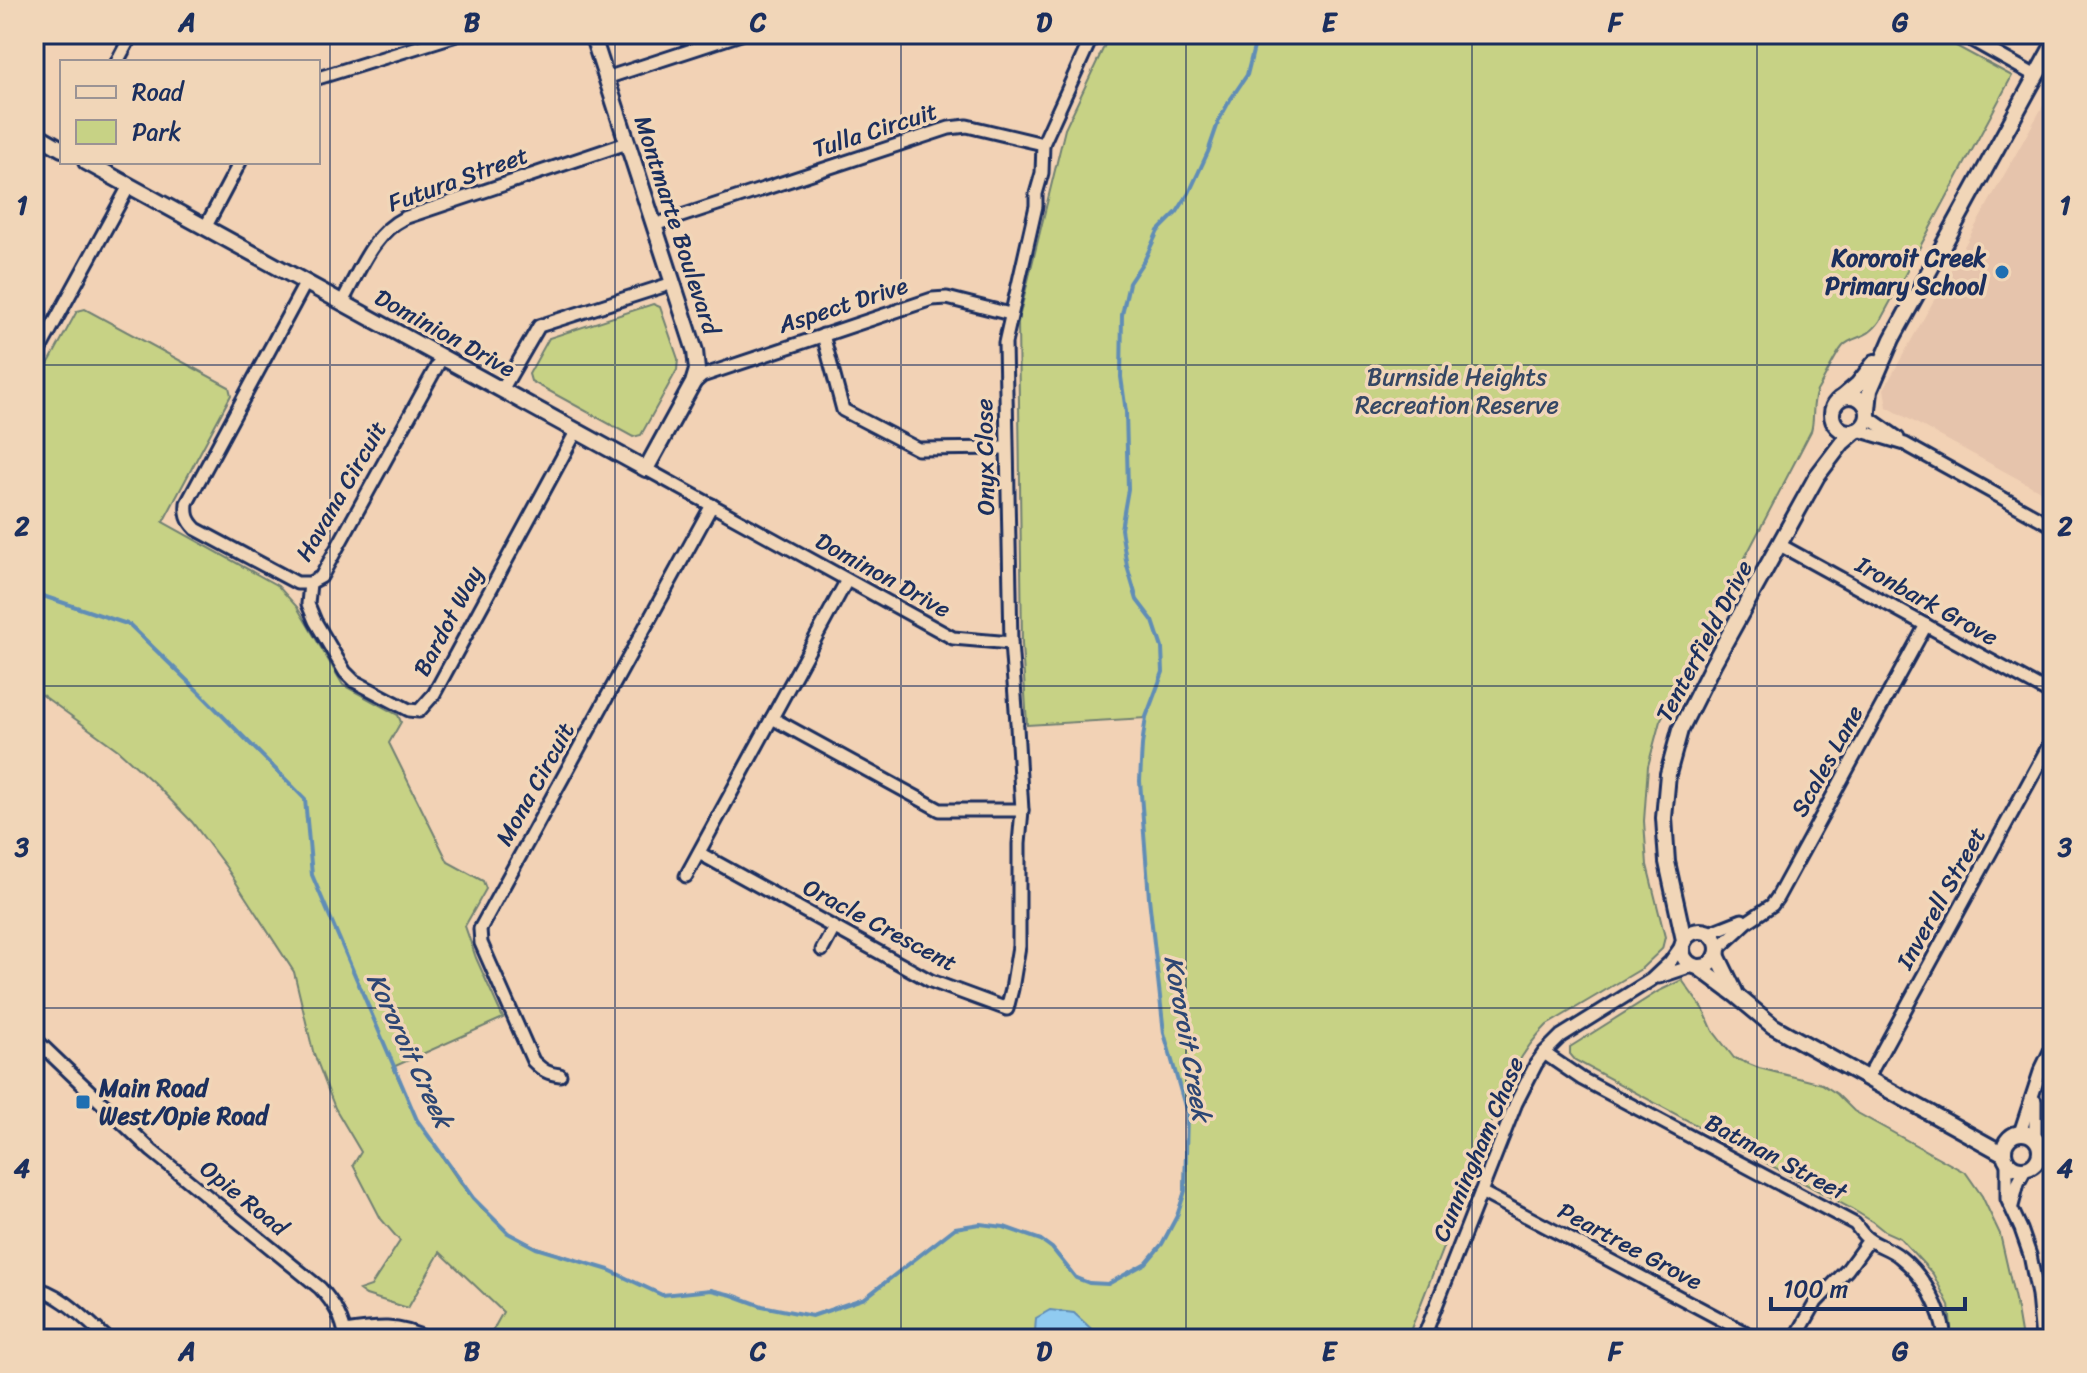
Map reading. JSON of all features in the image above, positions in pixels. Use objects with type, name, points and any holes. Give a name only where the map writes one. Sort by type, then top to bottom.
[{"type":"street","points":[[118,60],[132,34]]},
{"type":"street","points":[[320,77],[426,39],[460,34]]},
{"type":"street","name":"Montmarte Boulevard","points":[[592,34],[695,351],[697,370],[693,383],[646,469]]},
{"type":"street","points":[[606,78],[741,34]]},
{"type":"street","points":[[1043,144],[1093,34]]},
{"type":"street","points":[[1961,34],[2036,76]]},
{"type":"street","points":[[1857,431],[1865,424],[1869,392],[1892,339],[2053,45]]},
{"type":"street","name":"Tulla Circuit","points":[[654,225],[949,128],[967,126],[1043,144]]},
{"type":"street","points":[[34,133],[60,148]]},
{"type":"street","name":"Futura Street","points":[[342,302],[379,235],[390,224],[627,143]]},
{"type":"street","name":"Onyx Close","points":[[1022,810],[1011,643],[1005,343],[1036,206],[1043,144]]},
{"type":"street","name":"Dominion Drive","points":[[90,164],[782,545]]},
{"type":"street","points":[[205,228],[239,164]]},
{"type":"street","points":[[34,360],[129,186]]},
{"type":"street","name":"Havana Circuit","points":[[306,282],[187,503],[186,514],[196,529],[297,583],[310,583],[321,577],[442,357]]},
{"type":"street","points":[[502,390],[539,326],[673,283]]},
{"type":"street","name":"Aspect Drive","points":[[693,383],[702,376],[932,299],[947,298],[1010,314]]},
{"type":"street","points":[[823,335],[843,410],[918,449],[1006,448]]},
{"type":"street","points":[[1892,339],[1832,412],[1833,420],[1843,431],[1857,431],[1905,444]]},
{"type":"street","points":[[1842,398],[1858,398],[1868,413],[1905,444],[2053,526]]},
{"type":"street","name":"Tenterfield Drive","points":[[1683,942],[1664,841],[1665,796],[1672,752],[1689,709],[1817,476],[1828,449],[1833,420]]},
{"type":"street","name":"Bardot Way","points":[[310,583],[308,604],[345,672],[354,681],[409,710],[419,711],[434,694],[577,430]]},
{"type":"street","name":"Tenterfield Drive","points":[[1817,476],[1842,443],[1857,431]]},
{"type":"street","name":"Mona Circuit","points":[[560,1075],[550,1074],[533,1061],[481,943],[480,929],[712,505]]},
{"type":"street","name":"Dominon Drive","points":[[782,545],[953,638],[1011,643]]},
{"type":"street","name":"Ironbark Grove","points":[[1780,545],[2053,695]]},
{"type":"street","points":[[686,876],[847,580]]},
{"type":"street","name":"Scales Lane","points":[[1717,952],[1738,930],[1772,905],[1926,625]]},
{"type":"street","points":[[772,718],[940,810],[1022,810],[1019,946],[1007,1009],[999,1022]]},
{"type":"street","name":"Inverell Street","points":[[1867,1079],[2053,738]]},
{"type":"street","name":"Oracle Crescent","points":[[699,853],[931,981],[1007,1009]]},
{"type":"street","name":"Tenterfield Drive","points":[[1672,884],[1691,918],[1706,932]]},
{"type":"street","name":"Scales Lane","points":[[1706,932],[1730,926],[1761,912]]},
{"type":"street","points":[[822,950],[834,928]]},
{"type":"street","points":[[1737,996],[1717,952],[1717,943],[1706,932],[1692,933],[1683,942],[1682,954],[1688,963],[1737,996],[1773,1026],[1962,1131],[2006,1157],[2015,1167],[2050,1165]]},
{"type":"street","name":"Cunningham Chase","points":[[1425,1335],[1516,1103],[1544,1053],[1571,1029],[1651,980],[1670,962],[1683,942]]},
{"type":"street","points":[[1695,967],[1710,964],[1717,952]]},
{"type":"street","name":"Cunningham Chase","points":[[1651,980],[1695,967]]},
{"type":"street","name":"Opie Road","points":[[34,1038],[152,1151],[320,1288],[342,1318],[346,1336]]},
{"type":"street","points":[[2045,1337],[2030,1255],[2007,1199],[2006,1142],[2018,1134],[2053,1045]]},
{"type":"street","name":"Batman Street","points":[[1544,1053],[1574,1075],[1855,1224],[1869,1240],[1900,1257],[1920,1279],[1938,1311],[1945,1339]]},
{"type":"street","points":[[2011,1210],[2018,1183],[2039,1154],[2034,1108],[2037,1084]]},
{"type":"street","points":[[1962,1131],[1992,1136],[2030,1135],[2053,1149]]},
{"type":"street","name":"Peartree Grove","points":[[1481,1192],[1758,1339]]},
{"type":"street","points":[[1795,1339],[1816,1302],[1847,1270],[1869,1240]]},
{"type":"street","points":[[34,1288],[54,1295],[108,1339]]},
{"type":"street","points":[[346,1336],[382,1327],[409,1330],[427,1339]]},
{"type":"street","points":[[1425,1335],[1443,1339]]},
{"type":"shaded area","name":"Kororoit Creek Primary School","points":[[2053,88],[2053,498],[1887,407],[1884,389]]},
{"type":"green space","name":"Burnside Heights Recreation Reserve","points":[[1110,34],[1934,34],[2012,76],[1880,321],[1870,331],[1843,346],[1833,361],[1815,396],[1811,431],[1660,721],[1648,766],[1644,821],[1647,865],[1665,937],[1662,949],[1641,969],[1547,1025],[1533,1040],[1511,1075],[1494,1114],[1407,1339],[488,1339],[503,1312],[440,1252],[408,1308],[366,1295],[359,1290],[371,1286],[400,1241],[381,1219],[353,1165],[361,1152],[335,1108],[313,1051],[294,972],[226,867],[192,822],[118,750],[34,689],[34,390],[77,311],[85,309],[229,387],[231,395],[163,522],[278,586],[297,607],[343,685],[398,715],[401,722],[389,743],[448,862],[483,881],[486,889],[465,926],[503,1018],[393,1067],[417,1120],[481,1208],[508,1233],[536,1247],[609,1270],[662,1295],[711,1290],[762,1306],[812,1316],[865,1298],[955,1228],[980,1224],[1004,1227],[1041,1240],[1052,1248],[1076,1278],[1089,1283],[1108,1284],[1146,1263],[1162,1244],[1177,1216],[1184,1191],[1187,1113],[1164,1033],[1149,898],[1140,781],[1146,718],[1027,725],[1022,644],[1018,322],[1065,129]]},
{"type":"green space","points":[[653,304],[660,307],[678,359],[677,370],[641,435],[633,437],[531,381],[529,374],[549,338]]},
{"type":"green space","points":[[1682,980],[1704,1011],[1713,1031],[1734,1058],[1759,1068],[1822,1084],[1854,1111],[1966,1173],[1982,1196],[2000,1234],[2022,1339],[1952,1339],[1949,1305],[1933,1274],[1900,1238],[1575,1060],[1570,1054],[1570,1047]]},
{"type":"water","points":[[1050,1310],[1074,1313],[1100,1339],[1046,1339],[1035,1332],[1036,1318]]},
{"type":"waterway","name":"Kororoit Creek","points":[[34,593],[130,625],[305,799],[312,875],[417,1120],[473,1198],[508,1233],[536,1248],[609,1270],[662,1295],[711,1290],[762,1306],[812,1316],[865,1298],[955,1228],[980,1224],[1004,1227],[1041,1240],[1052,1248],[1076,1278],[1089,1283],[1108,1284],[1146,1263],[1162,1244],[1177,1216],[1185,1191],[1187,1113],[1164,1033],[1149,898],[1140,781],[1146,717],[1163,672],[1162,648],[1153,621],[1137,600],[1121,529],[1128,489],[1126,412],[1121,377],[1122,315],[1129,283],[1158,231],[1177,212],[1189,193],[1219,120],[1247,75],[1255,34]]},
{"type":"place","name":"Kororoit Creek Primary School","points":[[2002,272]]},
{"type":"place","name":"Main Road West/Opie Road","points":[[83,1102]]}]
